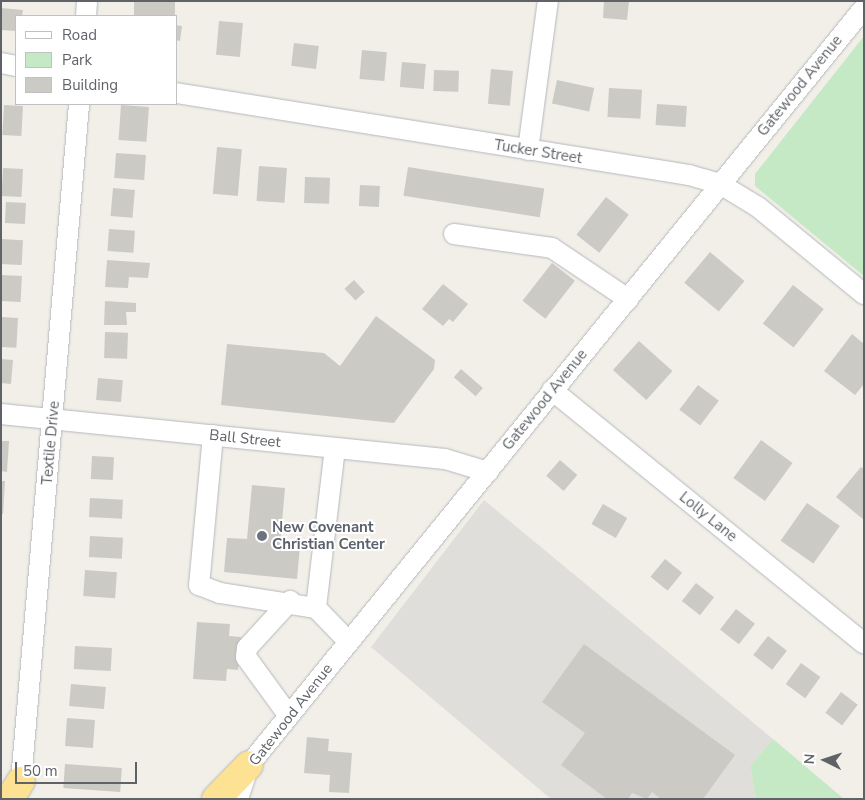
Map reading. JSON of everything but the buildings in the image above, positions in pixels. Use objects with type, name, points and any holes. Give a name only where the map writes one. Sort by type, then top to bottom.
[{"type":"highway","points":[[216,799],[249,765]]},
{"type":"street","points":[[86,15],[87,1]]},
{"type":"street","points":[[528,150],[548,1]]},
{"type":"street","name":"Gatewood Avenue","points":[[238,799],[249,765],[864,8]]},
{"type":"street","points":[[1,63],[15,66]]},
{"type":"street","name":"Tucker Street","points":[[178,93],[528,150],[720,184],[758,207],[864,294]]},
{"type":"street","name":"Textile Drive","points":[[19,793],[54,419],[79,105]]},
{"type":"street","points":[[454,234],[552,248],[628,299]]},
{"type":"street","name":"Lolly Lane","points":[[552,390],[864,644]]},
{"type":"street","name":"Ball Street","points":[[1,414],[446,459],[488,472]]},
{"type":"street","points":[[213,435],[200,585],[220,593],[290,601],[316,608],[349,642]]},
{"type":"street","points":[[316,608],[335,448]]},
{"type":"street","points":[[289,716],[246,657],[247,648],[290,601]]},
{"type":"shaded area","points":[[484,500],[773,739],[750,766],[756,799],[551,799],[371,647]]},
{"type":"green space","points":[[864,36],[864,276],[755,186],[755,174]]},
{"type":"green space","points":[[773,739],[844,799],[756,799],[750,766]]},
{"type":"place","name":"New Covenant Christian Center","points":[[262,536]]}]
